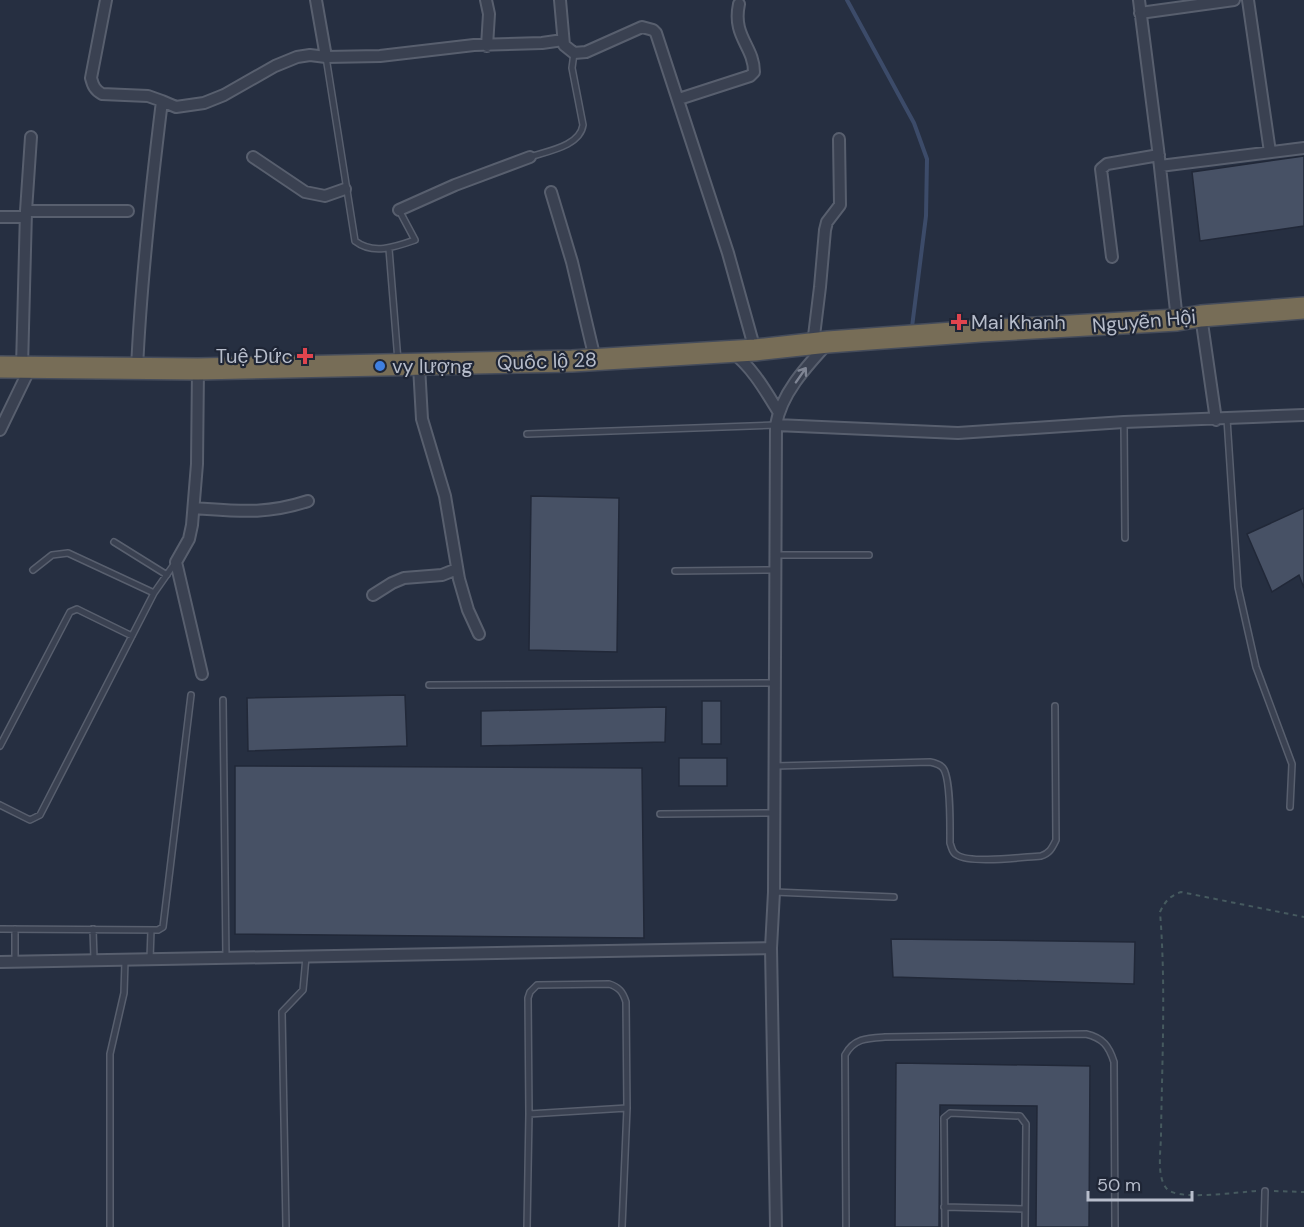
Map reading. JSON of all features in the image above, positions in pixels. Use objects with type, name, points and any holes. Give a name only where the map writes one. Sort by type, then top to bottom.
[{"type":"highway","name":"Nguyễn Hội","points":[[913,336],[1177,320],[1304,308]]},
{"type":"highway","name":"Quốc lộ 28","points":[[0,367],[198,369],[409,366],[755,350],[913,336]]},
{"type":"street","points":[[106,0],[91,78],[96,90],[102,94],[148,96],[177,107],[204,103],[224,95],[275,66],[297,57],[398,55],[474,45],[563,40]]},
{"type":"street","points":[[316,0],[326,57]]},
{"type":"street","points":[[486,0],[489,14],[487,46]]},
{"type":"street","points":[[560,0],[563,40],[566,49],[574,53],[586,51],[642,27],[656,33],[728,253],[755,350]]},
{"type":"street","points":[[1139,0],[1177,320]]},
{"type":"street","points":[[1140,13],[1234,0]]},
{"type":"street","points":[[1248,0],[1270,152]]},
{"type":"street","points":[[679,99],[750,76],[754,72],[752,60],[738,24],[740,4]]},
{"type":"street","points":[[137,369],[140,313],[162,101]]},
{"type":"street","points":[[0,430],[26,368],[26,214],[31,137]]},
{"type":"street","points":[[776,1227],[771,948],[774,892],[776,425],[778,411],[820,343],[820,287],[825,230],[827,222],[840,205],[839,139]]},
{"type":"street","points":[[1112,257],[1101,169],[1107,164],[1304,148]]},
{"type":"street","points":[[253,157],[305,192],[325,196],[345,189]]},
{"type":"street","points":[[399,210],[455,185],[530,158]]},
{"type":"street","points":[[551,192],[572,262],[595,359]]},
{"type":"street","points":[[0,217],[128,211]]},
{"type":"street","points":[[1201,316],[1221,419]]},
{"type":"street","points":[[730,350],[741,358],[758,379],[778,411]]},
{"type":"street","points":[[409,366],[422,420],[445,496],[457,568],[468,610],[479,634]]},
{"type":"street","points":[[198,369],[194,508],[189,539],[176,562],[202,674]]},
{"type":"street","points":[[776,425],[958,433],[1124,422],[1304,415]]},
{"type":"street","points":[[194,508],[263,512],[308,501]]},
{"type":"street","points":[[373,595],[404,578],[442,575],[457,568]]},
{"type":"street","points":[[0,962],[771,948]]},
{"type":"lane","points":[[530,158],[574,140],[582,133],[583,125],[573,68],[574,53]]},
{"type":"lane","points":[[326,57],[355,241],[364,248],[389,249],[415,240],[399,210]]},
{"type":"lane","points":[[389,249],[409,366]]},
{"type":"lane","points":[[1221,419],[1238,587],[1256,667],[1292,765],[1290,807]]},
{"type":"lane","points":[[1124,422],[1125,538]]},
{"type":"lane","points":[[527,434],[776,425]]},
{"type":"lane","points":[[114,542],[167,574]]},
{"type":"lane","points":[[33,570],[52,555],[68,553],[154,593]]},
{"type":"lane","points":[[774,555],[869,555]]},
{"type":"lane","points":[[0,805],[30,820],[40,815],[154,593],[176,562]]},
{"type":"lane","points":[[675,571],[774,570]]},
{"type":"lane","points":[[0,746],[70,612],[77,609],[132,636]]},
{"type":"lane","points":[[429,685],[774,683]]},
{"type":"lane","points":[[0,929],[158,930],[165,924],[191,695]]},
{"type":"lane","points":[[223,700],[226,958]]},
{"type":"lane","points":[[775,766],[930,762],[939,764],[945,769],[952,851],[968,860],[1041,856],[1052,849],[1056,840],[1055,706]]},
{"type":"lane","points":[[660,814],[773,813]]},
{"type":"lane","points":[[774,892],[894,897]]},
{"type":"lane","points":[[15,929],[15,962]]},
{"type":"lane","points":[[93,930],[94,961]]},
{"type":"lane","points":[[150,960],[151,930]]},
{"type":"lane","points":[[286,1227],[282,1012],[303,990],[306,957]]},
{"type":"lane","points":[[110,1227],[110,1054],[124,993],[125,961]]},
{"type":"lane","points":[[527,1227],[528,998],[530,992],[537,985],[609,984],[624,994],[626,1002],[627,1108],[622,1227]]},
{"type":"lane","points":[[846,1227],[845,1055],[858,1040],[885,1037],[1086,1034],[1108,1045],[1114,1062],[1115,1227]]},
{"type":"lane","points":[[529,1114],[627,1108]]},
{"type":"lane","points":[[945,1227],[943,1136],[944,1118],[950,1113],[1020,1116],[1023,1119],[1026,1124],[1025,1227]]},
{"type":"lane","points":[[1264,1227],[1265,1191]]},
{"type":"lane","points":[[944,1207],[1025,1209]]},
{"type":"path","points":[[1304,917],[1180,892],[1164,902],[1160,912],[1164,1034],[1161,1135],[1163,1184],[1167,1190],[1187,1195],[1265,1191],[1304,1192]]},
{"type":"building","points":[[1304,156],[1304,226],[1200,241],[1192,172]]},
{"type":"building","points":[[531,496],[619,498],[617,652],[529,650]]},
{"type":"building","points":[[1304,508],[1304,588],[1299,575],[1272,592],[1247,534]]},
{"type":"building","points":[[405,695],[407,746],[248,751],[247,698]]},
{"type":"building","points":[[702,701],[721,701],[721,744],[702,744]]},
{"type":"building","points":[[666,707],[665,742],[481,746],[481,711]]},
{"type":"building","points":[[679,758],[727,758],[727,786],[679,786]]},
{"type":"building","points":[[235,766],[642,768],[644,938],[235,934]]},
{"type":"building","points":[[891,939],[1135,942],[1134,984],[893,977]]},
{"type":"building","points":[[896,1063],[1090,1066],[1089,1227],[1036,1227],[1037,1106],[940,1105],[939,1227],[895,1227]]},
{"type":"waterway","points":[[847,0],[914,123],[927,159],[926,216],[912,327]]},
{"type":"place","name":"Mai Khanh","points":[[959,322]]},
{"type":"place","name":"Tuệ Đức","points":[[305,356]]},
{"type":"place","name":"vy lượng","points":[[380,366]]}]
